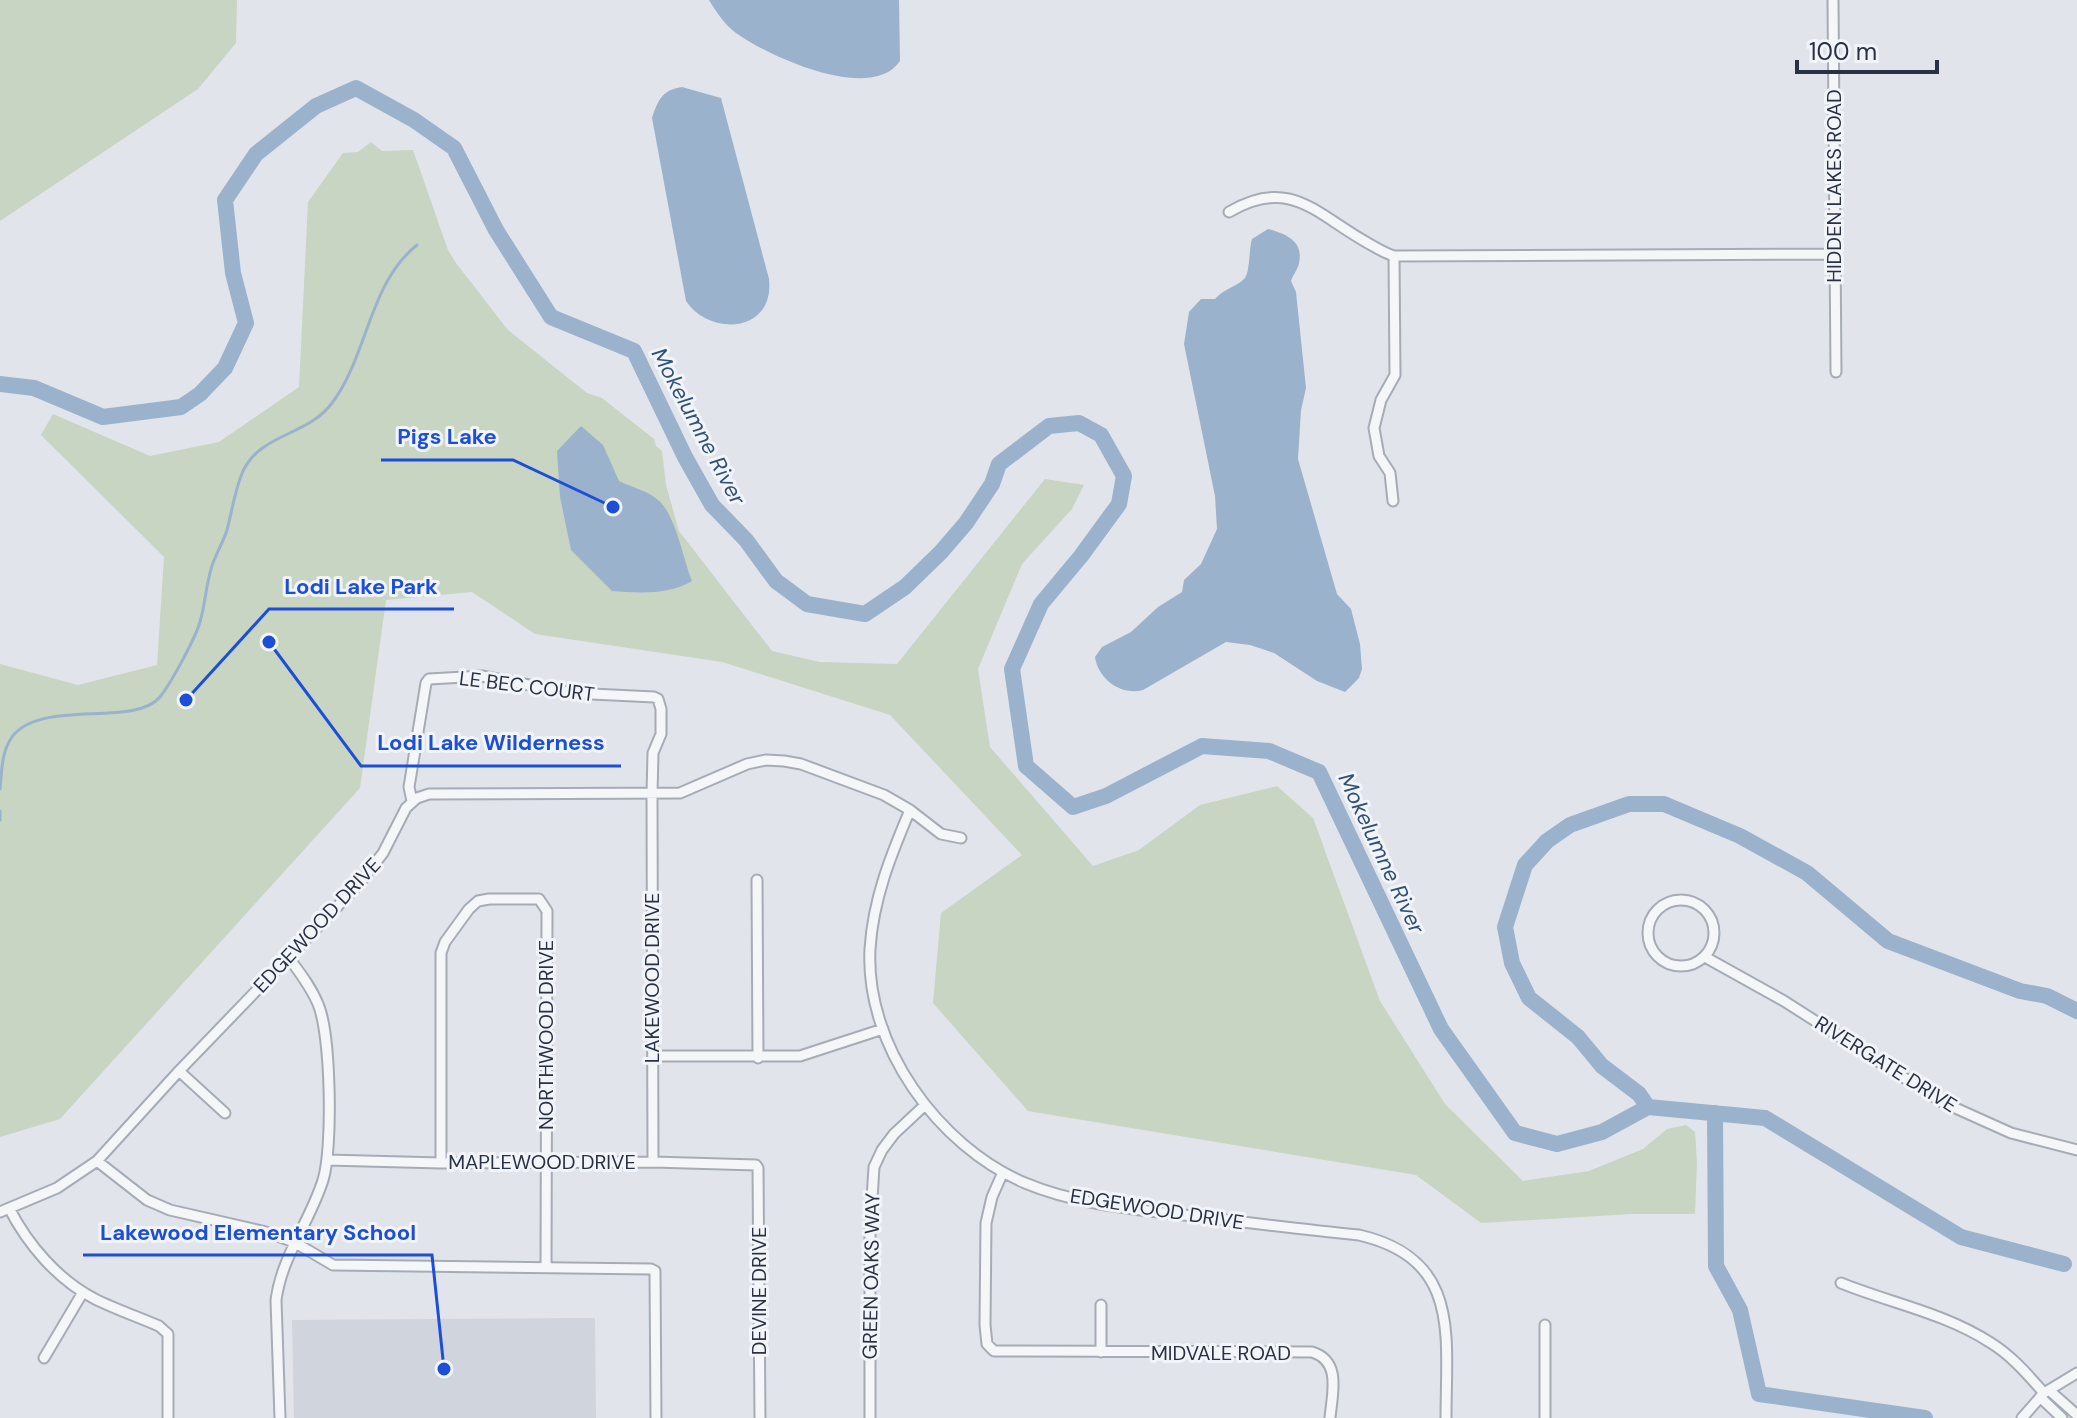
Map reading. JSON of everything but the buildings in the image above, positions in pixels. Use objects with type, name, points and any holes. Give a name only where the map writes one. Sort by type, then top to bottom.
[{"type":"street","name":"HIDDEN LAKES ROAD","points":[[1833,0],[1836,372]]},
{"type":"street","points":[[1229,212],[1245,203],[1264,198],[1284,197],[1302,201],[1350,233],[1394,256],[1835,254]]},
{"type":"street","points":[[1393,501],[1390,473],[1379,456],[1374,428],[1381,400],[1395,375],[1394,256]]},
{"type":"street","name":"LE BEC COURT","points":[[412,801],[409,787],[426,683],[429,679],[442,677],[505,679],[571,693],[658,699],[661,734],[653,753],[652,794]]},
{"type":"street","points":[[412,801],[429,794],[680,793],[747,764],[766,760],[784,761],[801,764],[884,795],[941,834],[961,838]]},
{"type":"street","name":"LAKEWOOD DRIVE","points":[[652,794],[653,1162]]},
{"type":"street","name":"EDGEWOOD DRIVE","points":[[5,1210],[57,1188],[97,1161],[359,884],[383,853],[412,801]]},
{"type":"street","name":"EDGEWOOD DRIVE","points":[[910,810],[887,865],[874,915],[870,951],[871,983],[883,1029],[904,1072],[925,1105],[976,1155],[1003,1172],[1051,1192],[1113,1206],[1359,1235],[1379,1240],[1406,1253],[1426,1273],[1438,1290],[1442,1303],[1446,1333],[1446,1418]]},
{"type":"street","points":[[757,880],[758,1058]]},
{"type":"street","points":[[1683,900],[1695,903],[1706,911],[1713,923],[1715,936],[1705,957],[1687,966],[1675,966],[1663,962],[1654,954],[1648,929],[1658,909],[1670,901],[1683,900]]},
{"type":"street","name":"NORTHWOOD DRIVE","points":[[441,1163],[441,953],[445,942],[478,901],[542,901],[547,911],[546,1267]]},
{"type":"street","name":"RIVERGATE DRIVE","points":[[1705,957],[1784,1001],[1942,1102],[2011,1133],[2077,1150]]},
{"type":"street","points":[[280,1418],[276,1300],[282,1270],[323,1180],[327,1160],[324,1022],[309,984],[289,958]]},
{"type":"street","points":[[653,1056],[800,1056],[883,1029]]},
{"type":"street","points":[[179,1071],[225,1113]]},
{"type":"street","name":"GREEN OAKS WAY","points":[[870,1418],[870,1231],[874,1167],[894,1134],[925,1105]]},
{"type":"street","name":"MAPLEWOOD DRIVE","points":[[327,1160],[756,1165]]},
{"type":"street","points":[[97,1161],[147,1200],[170,1210],[266,1232],[294,1242],[323,1261],[342,1266],[651,1269],[655,1271],[656,1418]]},
{"type":"street","name":"DEVINE DRIVE","points":[[756,1165],[760,1418]]},
{"type":"street","name":"MIDVALE ROAD","points":[[1003,1172],[987,1212],[987,1344],[1000,1352],[1312,1352],[1326,1359],[1331,1366],[1330,1418]]},
{"type":"street","points":[[5,1210],[47,1262],[83,1292],[159,1326],[168,1334],[168,1418]]},
{"type":"street","points":[[1841,1283],[1975,1333],[2019,1365],[2062,1418]]},
{"type":"street","points":[[44,1358],[83,1292]]},
{"type":"street","points":[[1101,1305],[1101,1352]]},
{"type":"street","points":[[1545,1325],[1545,1418]]},
{"type":"street","points":[[2022,1418],[2045,1394],[2077,1373]]},
{"type":"street","points":[[2045,1394],[2077,1415]]},
{"type":"shaded area","points":[[595,1318],[596,1418],[294,1418],[292,1320]]},
{"type":"green space","points":[[0,0],[237,0],[236,43],[198,89],[0,221]]},
{"type":"green space","points":[[371,142],[382,151],[413,150],[448,250],[508,330],[587,393],[602,398],[654,439],[662,451],[666,485],[679,531],[772,651],[820,662],[897,664],[1045,479],[1084,485],[1072,509],[1022,564],[978,669],[990,747],[1093,866],[1139,850],[1200,805],[1277,786],[1313,818],[1380,1001],[1445,1104],[1523,1181],[1589,1171],[1643,1149],[1667,1129],[1686,1125],[1695,1132],[1695,1214],[1632,1214],[1481,1223],[1416,1175],[1028,1111],[933,1003],[941,913],[1022,855],[890,715],[722,662],[535,634],[472,592],[386,600],[360,788],[60,1119],[0,1137],[0,664],[78,685],[157,665],[164,557],[41,435],[53,414],[150,456],[219,442],[299,387],[308,202],[343,153],[358,152]]},
{"type":"water","points":[[709,0],[899,0],[900,61],[886,73],[867,78],[819,72],[751,43],[728,26]]},
{"type":"water","points":[[682,87],[721,98],[769,279],[768,297],[762,310],[752,319],[739,324],[710,320],[697,313],[686,301],[652,118],[662,97]]},
{"type":"water","points":[[1268,229],[1287,236],[1299,249],[1298,265],[1291,281],[1296,292],[1306,388],[1301,410],[1298,459],[1337,594],[1351,609],[1360,644],[1362,669],[1359,678],[1345,692],[1317,681],[1274,653],[1250,645],[1226,642],[1143,690],[1119,688],[1106,679],[1095,657],[1102,647],[1131,632],[1158,607],[1182,592],[1184,580],[1201,564],[1217,529],[1215,496],[1184,344],[1189,312],[1201,299],[1215,299],[1244,279],[1252,239]]},
{"type":"water","points":[[581,426],[603,445],[619,481],[649,494],[664,507],[674,526],[692,581],[664,591],[612,591],[571,550],[560,497],[557,451]]},
{"type":"waterway","name":"Mokelumne River","points":[[0,384],[34,388],[103,417],[181,407],[200,394],[225,368],[246,323],[233,273],[225,200],[256,154],[316,106],[356,88],[414,120],[454,148],[496,230],[551,317],[634,351],[712,505],[746,540],[776,581],[807,604],[865,614],[905,587],[941,552],[966,523],[992,484],[999,464],[1049,426],[1079,423],[1101,435],[1124,476],[1119,504],[1041,604],[1012,669],[1026,766],[1073,807],[1106,796],[1202,746],[1269,751],[1319,772],[1441,1029],[1515,1133],[1557,1144],[1602,1132],[1648,1107],[1639,1094],[1602,1066],[1578,1037],[1529,998],[1512,963],[1505,927],[1525,865],[1547,841],[1570,825],[1629,804],[1664,804],[1740,836],[1807,873],[1888,941],[2020,991],[2047,996],[2077,1011]]},
{"type":"waterway","points":[[0,789],[6,749],[12,737],[26,725],[65,715],[130,711],[147,706],[160,697],[197,630],[211,569],[227,530],[243,471],[261,449],[310,422],[332,403],[354,363],[389,279],[417,245]]},
{"type":"waterway","points":[[0,811],[0,820]]},
{"type":"waterway","points":[[1648,1107],[1765,1118],[1961,1237],[2064,1264]]},
{"type":"waterway","points":[[1715,1113],[1716,1266],[1740,1310],[1759,1394],[1925,1418]]},
{"type":"place","name":"Pigs Lake","points":[[613,507]]},
{"type":"place","name":"Lodi Lake Wilderness","points":[[269,642]]},
{"type":"place","name":"Lodi Lake Park","points":[[186,700]]},
{"type":"place","name":"Lakewood Elementary School","points":[[444,1369]]}]
